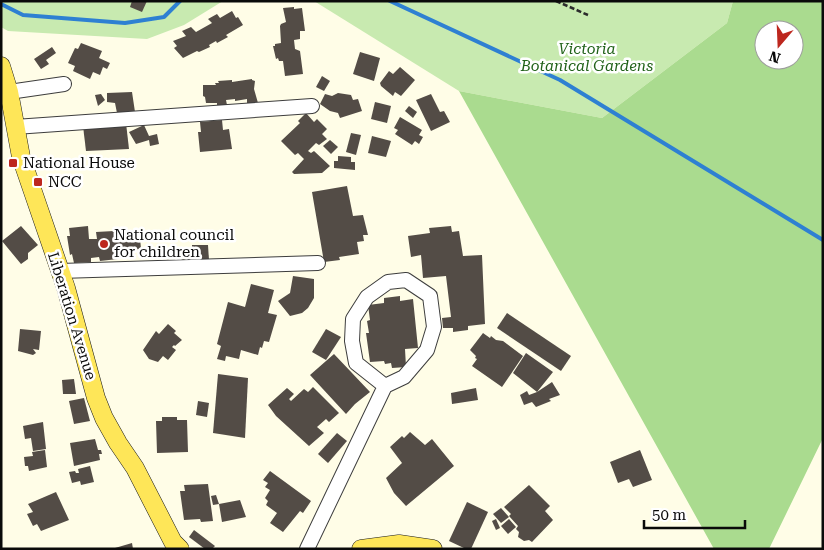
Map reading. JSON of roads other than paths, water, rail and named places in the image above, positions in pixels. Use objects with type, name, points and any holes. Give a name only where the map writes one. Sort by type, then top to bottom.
[{"type":"main road","name":"Liberation Avenue","points":[[1,66],[9,92],[21,157],[60,271],[96,398],[104,418],[135,468],[173,542],[180,549]]},
{"type":"main road","points":[[361,549],[399,544],[433,549]]},
{"type":"lane","points":[[9,92],[64,84]]},
{"type":"lane","points":[[15,127],[312,106]]},
{"type":"lane","points":[[60,271],[318,263]]},
{"type":"lane","points":[[307,549],[385,386],[404,377],[427,350],[434,327],[430,296],[406,280],[388,282],[367,297],[354,318],[352,341],[356,362],[385,386]]},
{"type":"waterway","points":[[1,4],[23,15],[125,23],[164,17],[180,1]]},
{"type":"waterway","points":[[390,1],[560,80],[823,240]]},
{"type":"place","name":"National House","points":[[13,163]]},
{"type":"place","name":"NCC","points":[[38,182]]},
{"type":"place","name":"National council for children","points":[[104,244]]},
{"type":"park label","name":"Victoria Botanical Gardens","points":[[587,58]]}]
